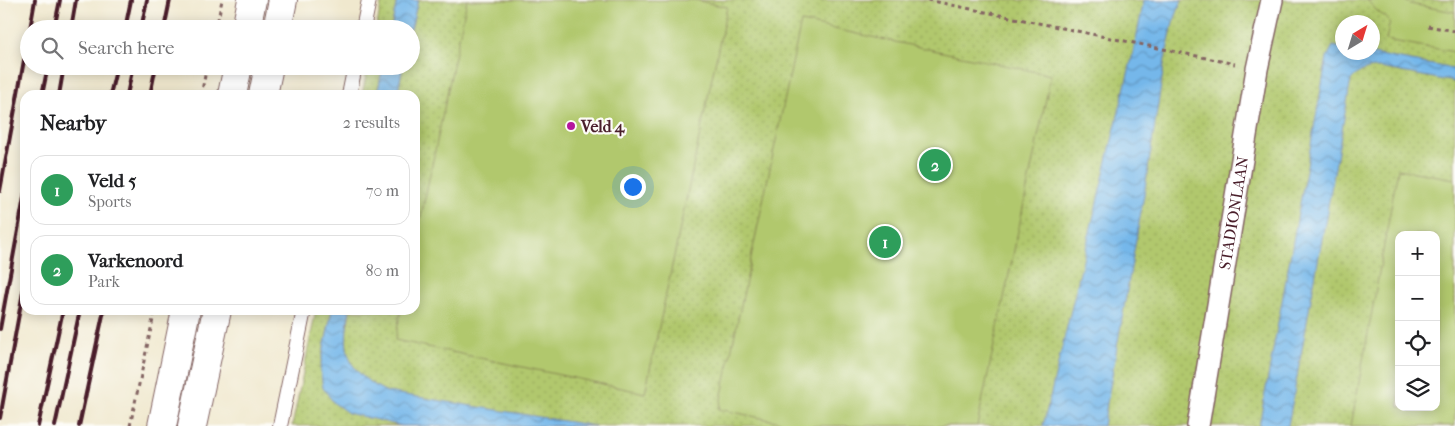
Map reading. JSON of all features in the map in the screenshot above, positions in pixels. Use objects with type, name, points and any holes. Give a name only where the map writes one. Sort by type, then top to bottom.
[{"type":"main road","points":[[248,20],[252,0]]},
{"type":"main road","points":[[279,20],[283,0]]},
{"type":"main road","points":[[233,90],[236,75]]},
{"type":"main road","points":[[264,90],[267,75]]},
{"type":"main road","points":[[162,426],[185,315]]},
{"type":"main road","points":[[192,426],[216,315]]},
{"type":"street","name":"STADIONLAAN","points":[[1198,426],[1257,69],[1272,0]]},
{"type":"lane","points":[[365,20],[369,0]]},
{"type":"lane","points":[[350,90],[353,75]]},
{"type":"lane","points":[[280,426],[303,315]]},
{"type":"path","points":[[218,20],[222,0]]},
{"type":"path","points":[[928,0],[1257,69]]},
{"type":"path","points":[[1428,26],[1455,31]]},
{"type":"path","points":[[202,90],[205,75]]},
{"type":"path","points":[[130,426],[154,315]]},
{"type":"green space","points":[[382,0],[397,0],[393,20],[378,20]]},
{"type":"green space","points":[[418,0],[1455,0],[1455,426],[292,426],[315,315],[331,315],[320,368],[348,323],[349,315],[420,315],[420,90],[398,90],[401,75],[420,75],[420,20],[413,20]]},
{"type":"green space","name":"Veld 4","points":[[467,0],[695,0],[727,7],[645,393],[395,340],[400,315],[420,315],[420,221]]},
{"type":"green space","points":[[1367,0],[1404,0],[1410,4],[1455,12],[1455,52],[1386,40],[1390,21]]},
{"type":"green space","points":[[801,22],[1051,75],[977,426],[799,426],[719,409]]},
{"type":"green space","points":[[366,75],[381,75],[378,90],[363,90]]},
{"type":"green space","points":[[1398,169],[1455,179],[1455,426],[1351,426]]},
{"type":"water","points":[[397,0],[418,0],[413,20],[393,20]]},
{"type":"water","points":[[1144,0],[1182,0],[1173,23],[1165,59],[1144,195],[1103,426],[1043,426],[1133,53]]},
{"type":"water","points":[[1333,46],[1335,46],[1335,60],[1380,60],[1380,55],[1455,69],[1455,82],[1380,68],[1364,70],[1351,80],[1288,426],[1259,426],[1327,57]]},
{"type":"water","points":[[381,75],[401,75],[398,90],[378,90]]},
{"type":"water","points":[[331,315],[349,315],[346,338],[350,360],[363,377],[387,392],[595,426],[402,426],[348,413],[334,403],[323,388],[320,368]]},
{"type":"railway","points":[[32,20],[35,0]]},
{"type":"railway","points":[[56,20],[60,0]]},
{"type":"railway","points":[[73,20],[76,0]]},
{"type":"railway","points":[[127,20],[131,0]]},
{"type":"railway","points":[[143,20],[147,0]]},
{"type":"railway","points":[[166,20],[170,0]]},
{"type":"railway","points":[[0,191],[21,75]]},
{"type":"railway","points":[[43,90],[46,75]]},
{"type":"railway","points":[[60,90],[62,75]]},
{"type":"railway","points":[[111,90],[115,75]]},
{"type":"railway","points":[[128,90],[131,75]]},
{"type":"railway","points":[[151,90],[154,75]]},
{"type":"railway","points":[[0,329],[20,219]]},
{"type":"railway","points":[[0,418],[20,308]]},
{"type":"railway","points":[[38,426],[62,315]]},
{"type":"railway","points":[[55,426],[79,315]]},
{"type":"railway","points":[[79,426],[103,315]]},
{"type":"place","name":"Veld 4","points":[[571,126]]},
{"type":"place","name":"Varkenoord","points":[[935,165]]},
{"type":"place","name":"Veld 5","points":[[885,242]]}]
